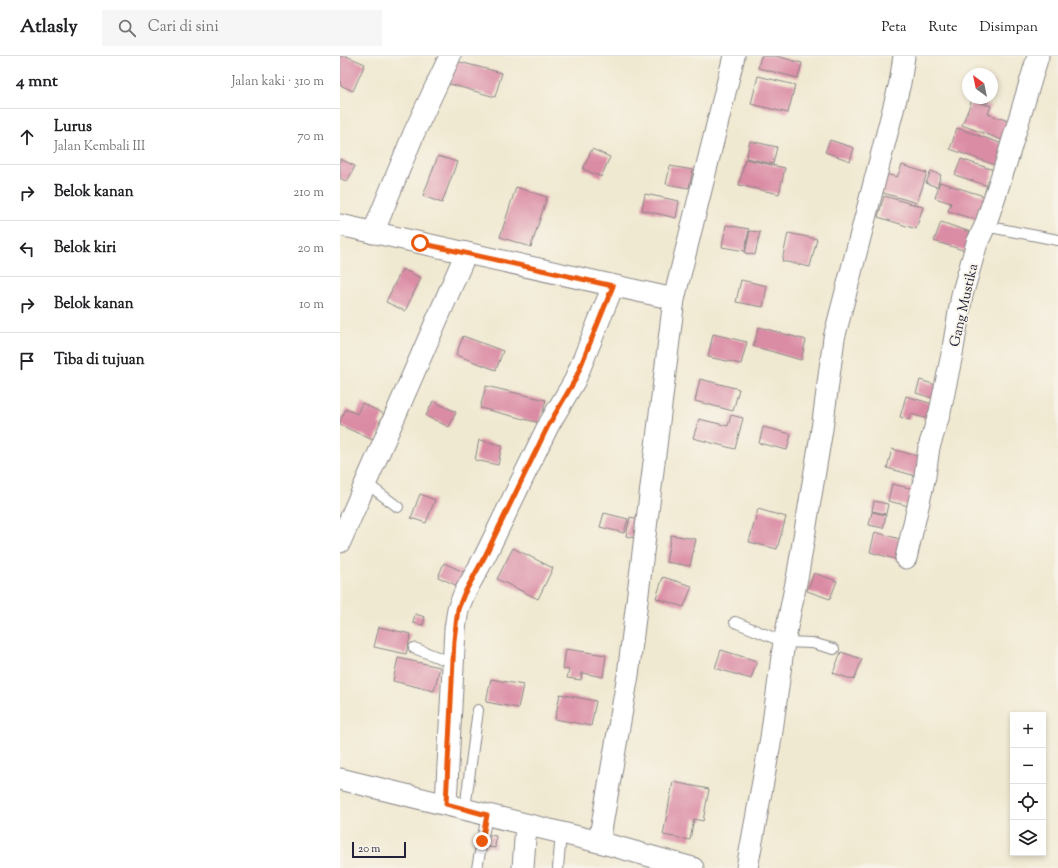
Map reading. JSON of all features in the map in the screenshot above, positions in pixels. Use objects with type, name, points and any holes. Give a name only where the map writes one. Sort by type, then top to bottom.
[{"type":"street","points":[[373,233],[414,133],[450,56]]},
{"type":"street","points":[[598,842],[628,675],[674,299],[734,56]]},
{"type":"street","points":[[747,868],[771,738],[784,642],[798,572],[822,429],[834,338],[900,83],[904,56]]},
{"type":"street","name":"Gang Mustika","points":[[906,558],[925,476],[930,447],[940,412],[962,296],[977,242],[985,226],[1006,163],[1038,56]]},
{"type":"street","points":[[340,225],[674,299]]},
{"type":"street","points":[[340,542],[466,253]]},
{"type":"street","points":[[455,807],[453,663],[458,609],[548,426],[575,380],[613,286]]},
{"type":"street","points":[[340,779],[598,842],[693,868]]},
{"type":"street","points":[[523,868],[526,825]]},
{"type":"lane","points":[[985,226],[1058,240]]},
{"type":"lane","points":[[366,483],[398,507]]},
{"type":"lane","points":[[735,622],[784,642],[812,643],[834,649]]},
{"type":"lane","points":[[414,648],[453,663]]},
{"type":"lane","points":[[455,807],[478,710]]},
{"type":"lane","points":[[478,868],[487,815]]},
{"type":"lane","points":[[558,868],[561,833]]},
{"type":"building","points":[[340,56],[346,56],[365,64],[353,91],[340,85]]},
{"type":"building","points":[[761,56],[776,56],[802,63],[798,78],[758,68]]},
{"type":"building","points":[[452,60],[502,73],[495,97],[446,83]]},
{"type":"building","points":[[758,76],[795,85],[788,113],[751,104]]},
{"type":"building","points":[[970,104],[985,104],[991,106],[988,114],[1014,123],[1007,142],[962,125]]},
{"type":"building","points":[[957,128],[1006,145],[998,166],[950,149]]},
{"type":"building","points":[[830,140],[854,148],[850,161],[825,152]]},
{"type":"building","points":[[750,141],[777,147],[773,164],[746,158]]},
{"type":"building","points":[[592,149],[610,157],[601,177],[583,169]]},
{"type":"building","points":[[438,156],[457,162],[442,203],[423,196]]},
{"type":"building","points":[[340,159],[355,166],[347,182],[340,178]]},
{"type":"building","points":[[745,159],[785,168],[779,194],[739,185]]},
{"type":"building","points":[[961,159],[994,170],[988,186],[955,175]]},
{"type":"building","points":[[902,165],[927,173],[917,203],[880,192],[885,174],[897,177]]},
{"type":"building","points":[[670,166],[693,170],[689,188],[666,184]]},
{"type":"building","points":[[931,171],[941,175],[937,187],[926,183]]},
{"type":"building","points":[[940,182],[990,198],[982,222],[948,211],[951,203],[935,198]]},
{"type":"building","points":[[516,187],[547,197],[531,247],[500,237]]},
{"type":"building","points":[[645,194],[679,201],[676,218],[642,210]]},
{"type":"building","points":[[884,196],[923,207],[916,229],[878,217]]},
{"type":"building","points":[[941,222],[976,234],[969,252],[934,241]]},
{"type":"building","points":[[726,225],[749,229],[745,251],[722,247]]},
{"type":"building","points":[[750,231],[760,232],[755,255],[745,253]]},
{"type":"building","points":[[788,233],[817,239],[810,267],[782,261]]},
{"type":"building","points":[[402,269],[421,278],[405,311],[386,302]]},
{"type":"building","points":[[741,280],[767,286],[763,307],[736,302]]},
{"type":"building","points":[[759,327],[806,340],[801,360],[753,346]]},
{"type":"building","points":[[713,334],[747,342],[741,364],[708,357]]},
{"type":"building","points":[[463,336],[503,351],[496,370],[456,355]]},
{"type":"building","points":[[700,379],[739,389],[733,411],[695,401]]},
{"type":"building","points":[[920,380],[942,387],[938,400],[916,393]]},
{"type":"building","points":[[486,386],[546,400],[540,423],[480,408]]},
{"type":"building","points":[[906,396],[936,405],[931,420],[911,414],[909,420],[900,417]]},
{"type":"building","points":[[433,401],[456,412],[449,427],[426,416]]},
{"type":"building","points":[[362,403],[384,414],[379,424],[382,425],[375,441],[340,425],[340,421],[346,409],[357,414]]},
{"type":"building","points":[[731,415],[743,418],[735,449],[693,438],[699,419],[728,426]]},
{"type":"building","points":[[763,427],[791,434],[787,450],[759,443]]},
{"type":"building","points":[[479,440],[502,445],[498,465],[475,460]]},
{"type":"building","points":[[892,449],[921,457],[916,476],[887,468]]},
{"type":"building","points":[[892,484],[914,489],[909,506],[888,501]]},
{"type":"building","points":[[420,494],[435,500],[426,523],[411,518]]},
{"type":"building","points":[[874,501],[888,504],[886,514],[872,511]]},
{"type":"building","points":[[758,509],[786,517],[777,549],[749,542]]},
{"type":"building","points":[[872,512],[886,515],[883,528],[869,525]]},
{"type":"building","points":[[604,513],[628,519],[624,533],[600,527]]},
{"type":"building","points":[[630,517],[647,521],[642,540],[626,536]]},
{"type":"building","points":[[875,532],[907,541],[902,561],[870,552]]},
{"type":"building","points":[[671,535],[696,539],[690,566],[666,562]]},
{"type":"building","points":[[513,548],[553,568],[538,599],[497,579]]},
{"type":"building","points":[[444,563],[468,574],[462,588],[438,577]]},
{"type":"building","points":[[814,573],[837,581],[830,599],[807,591]]},
{"type":"building","points":[[663,577],[692,586],[684,607],[656,598]]},
{"type":"building","points":[[415,614],[425,617],[423,625],[413,623]]},
{"type":"building","points":[[379,627],[411,634],[406,654],[374,647]]},
{"type":"building","points":[[566,649],[606,655],[603,677],[582,673],[581,680],[567,678],[569,670],[563,669]]},
{"type":"building","points":[[721,650],[757,661],[751,679],[715,668]]},
{"type":"building","points":[[841,652],[862,659],[854,680],[833,673]]},
{"type":"building","points":[[398,658],[440,667],[434,691],[393,681]]},
{"type":"building","points":[[491,679],[523,685],[518,708],[486,702]]},
{"type":"building","points":[[560,694],[596,701],[591,726],[555,719]]},
{"type":"building","points":[[673,782],[709,789],[703,821],[694,819],[690,840],[663,835]]},
{"type":"building","points":[[484,834],[496,836],[495,848],[483,846]]},
{"type":"route","points":[[420,243],[613,286],[575,380],[548,426],[485,556],[464,594],[458,609],[454,640],[446,804],[487,815],[482,841]]}]
